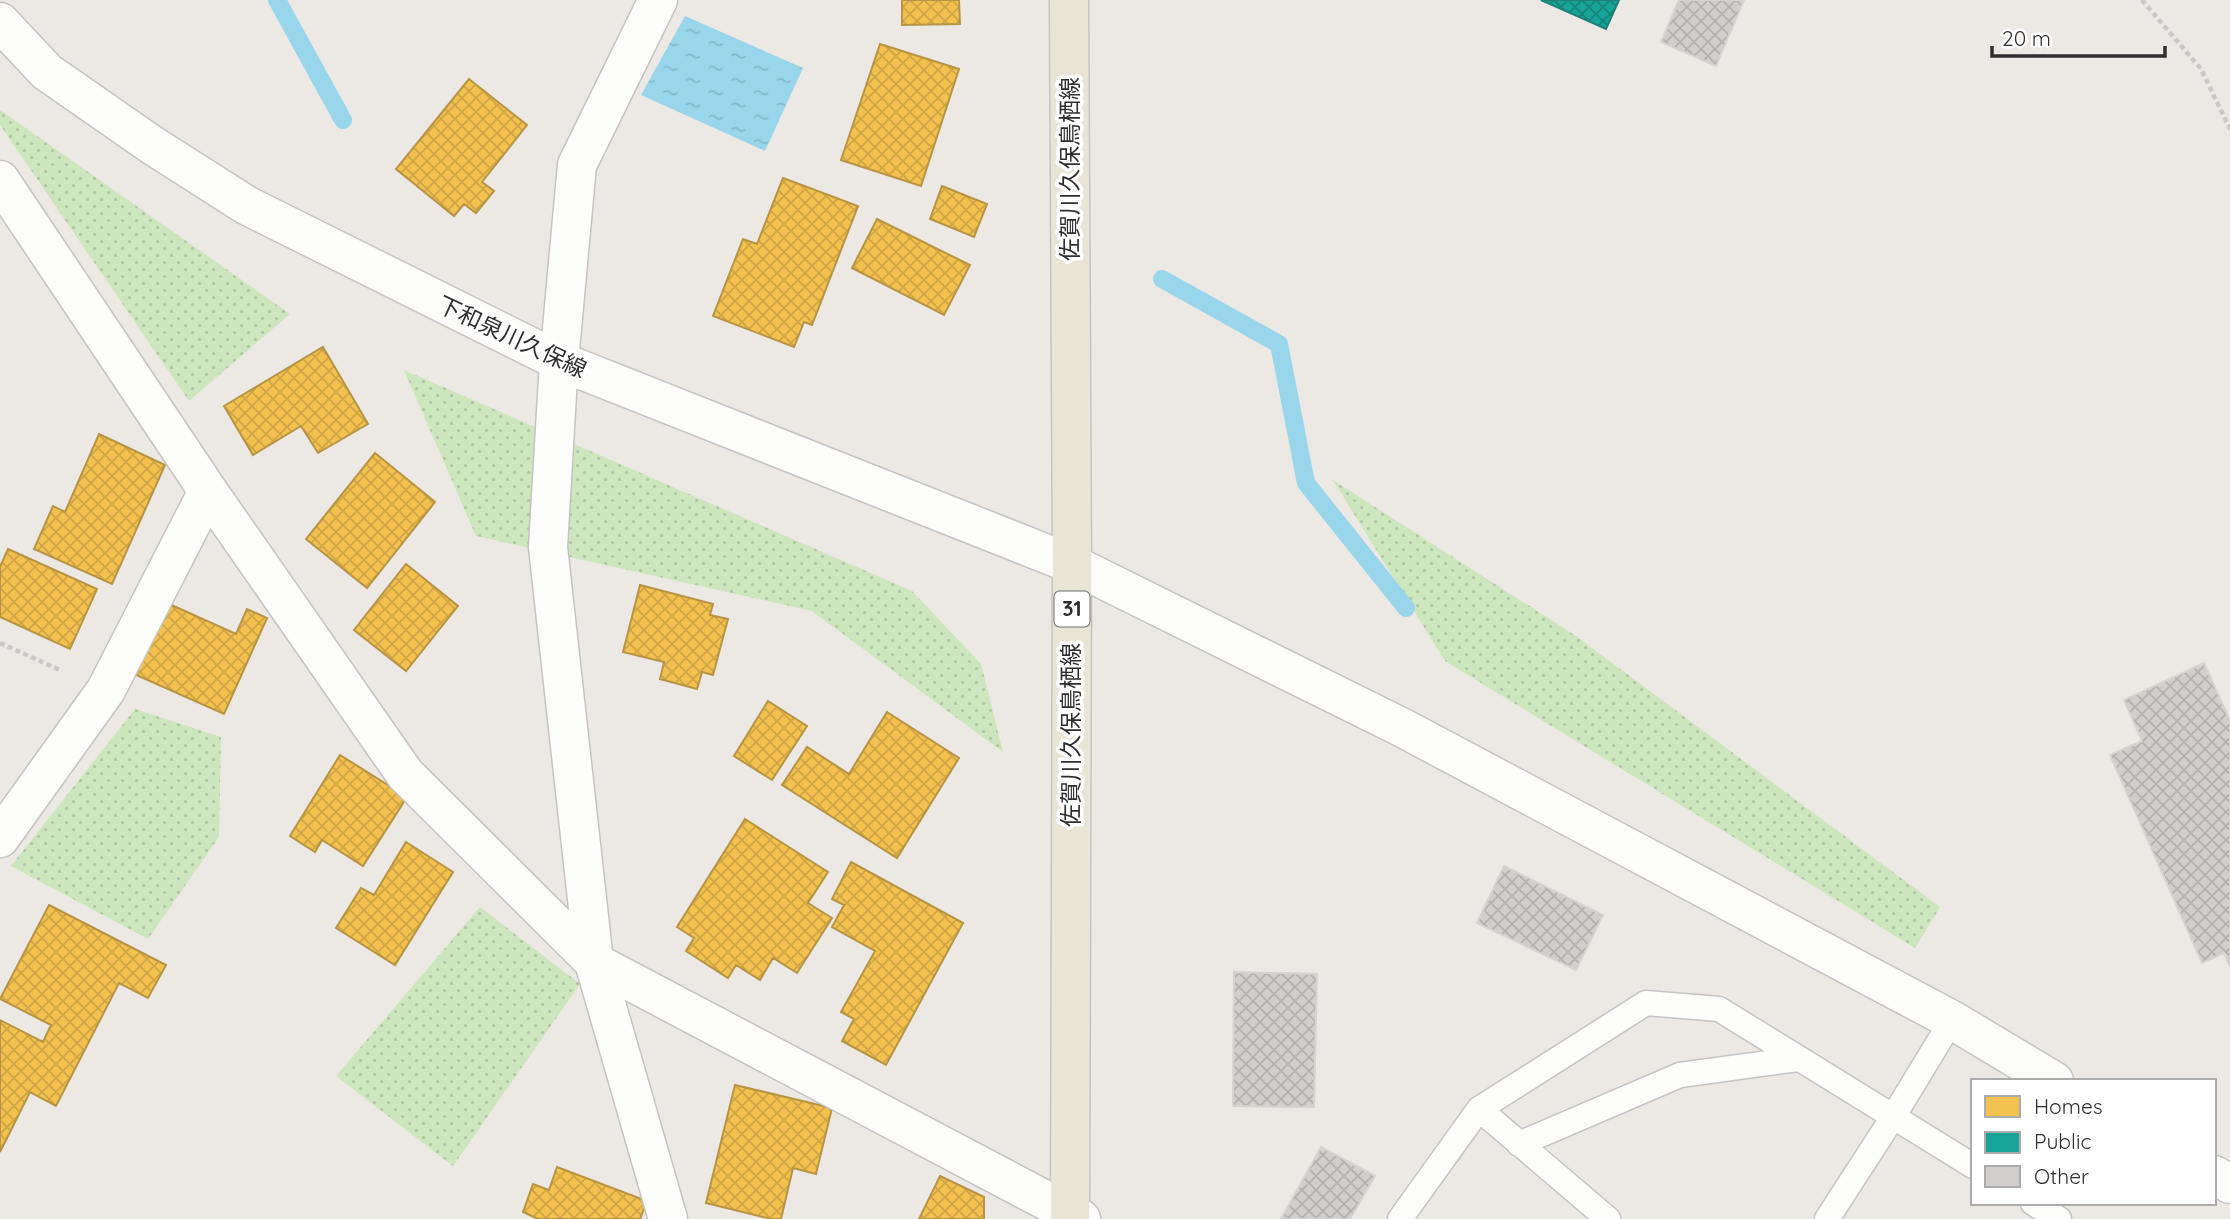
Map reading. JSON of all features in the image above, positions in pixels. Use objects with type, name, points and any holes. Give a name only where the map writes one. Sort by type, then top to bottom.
[{"type":"main road","name":"佐賀川久保鳥栖線","points":[[1069,0],[1074,1217]]},
{"type":"street","points":[[658,0],[577,165],[559,361],[548,547],[594,962],[668,1219]]},
{"type":"street","name":"下和泉川久保線","points":[[0,22],[47,72],[152,145],[246,205],[559,361],[1072,564],[1403,728],[1952,1020],[2051,1079]]},
{"type":"street","points":[[0,180],[208,491],[405,774],[594,962],[1074,1217]]},
{"type":"street","points":[[0,838],[106,690],[208,491]]},
{"type":"lane","points":[[1400,1219],[1479,1109],[1646,1003],[1718,1009],[1971,1165]]},
{"type":"lane","points":[[1827,1219],[1952,1020]]},
{"type":"lane","points":[[1519,1144],[1680,1075],[1798,1059]]},
{"type":"lane","points":[[1479,1109],[1601,1217]]},
{"type":"lane","points":[[2036,1205],[2059,1219]]},
{"type":"path","points":[[2142,0],[2201,69],[2230,129]]},
{"type":"path","points":[[0,643],[106,690]]},
{"type":"green space","points":[[0,110],[290,314],[189,401],[0,125]]},
{"type":"green space","points":[[404,370],[912,591],[981,664],[1003,752],[812,611],[476,536]]},
{"type":"green space","points":[[1333,480],[1576,636],[1940,907],[1915,948],[1445,661]]},
{"type":"green space","points":[[135,709],[221,737],[219,837],[148,939],[11,866]]},
{"type":"green space","points":[[480,907],[580,984],[453,1166],[336,1076]]},
{"type":"water","points":[[685,16],[803,68],[765,151],[641,95]]},
{"type":"building: Homes","points":[[902,0],[959,0],[960,24],[902,25]]},
{"type":"building: Homes","points":[[880,44],[959,69],[921,186],[841,160]]},
{"type":"building: Homes","points":[[469,79],[527,125],[482,182],[494,191],[476,213],[464,204],[454,216],[396,169]]},
{"type":"building: Homes","points":[[783,178],[858,206],[812,325],[804,322],[794,347],[713,316],[743,239],[757,244]]},
{"type":"building: Homes","points":[[942,186],[987,204],[974,237],[930,219]]},
{"type":"building: Homes","points":[[877,219],[970,265],[944,315],[852,268]]},
{"type":"building: Homes","points":[[323,347],[368,424],[318,453],[301,426],[253,455],[224,406]]},
{"type":"building: Homes","points":[[99,434],[165,465],[112,584],[34,549],[53,506],[65,512]]},
{"type":"building: Homes","points":[[375,453],[435,502],[367,588],[306,539]]},
{"type":"building: Homes","points":[[8,549],[97,589],[70,649],[0,617],[0,567]]},
{"type":"building: Homes","points":[[406,564],[458,606],[406,671],[354,630]]},
{"type":"building: Homes","points":[[640,585],[713,604],[710,615],[728,619],[713,675],[702,672],[697,689],[660,679],[664,662],[623,652]]},
{"type":"building: Homes","points":[[167,603],[236,634],[247,609],[267,618],[224,714],[134,674]]},
{"type":"building: Homes","points":[[768,701],[807,726],[772,780],[734,756]]},
{"type":"building: Homes","points":[[887,712],[959,758],[897,858],[782,785],[807,747],[849,774]]},
{"type":"building: Homes","points":[[340,755],[407,797],[363,866],[322,840],[315,852],[290,836]]},
{"type":"building: Homes","points":[[745,819],[828,872],[808,903],[832,918],[797,973],[773,958],[760,980],[736,965],[728,978],[686,951],[694,938],[677,927]]},
{"type":"building: Homes","points":[[406,842],[453,872],[395,965],[336,928],[361,888],[374,895]]},
{"type":"building: Homes","points":[[851,862],[963,923],[886,1065],[842,1041],[854,1019],[841,1012],[875,951],[832,927],[844,905],[832,899]]},
{"type":"building: Homes","points":[[49,905],[166,965],[148,998],[119,983],[56,1106],[30,1092],[0,1152],[0,1020],[43,1042],[51,1025],[0,999]]},
{"type":"building: Homes","points":[[735,1085],[832,1108],[816,1174],[793,1168],[781,1219],[706,1203]]},
{"type":"building: Homes","points":[[557,1167],[647,1201],[640,1219],[538,1219],[523,1212],[533,1184],[549,1190]]},
{"type":"building: Homes","points":[[940,1176],[984,1197],[984,1219],[919,1219]]},
{"type":"building: Public","points":[[1541,0],[1619,0],[1606,29]]},
{"type":"building: Other","points":[[1679,0],[1744,0],[1716,66],[1661,42]]},
{"type":"building: Other","points":[[2204,663],[2230,721],[2230,967],[2224,953],[2202,963],[2110,755],[2142,741],[2124,700]]},
{"type":"building: Other","points":[[1504,866],[1603,915],[1576,970],[1477,923]]},
{"type":"building: Other","points":[[1234,972],[1317,974],[1314,1107],[1233,1106]]},
{"type":"building: Other","points":[[1321,1147],[1375,1176],[1350,1219],[1281,1219]]},
{"type":"waterway","points":[[277,0],[343,120]]},
{"type":"waterway","points":[[1162,279],[1279,344],[1306,483],[1406,608]]}]
